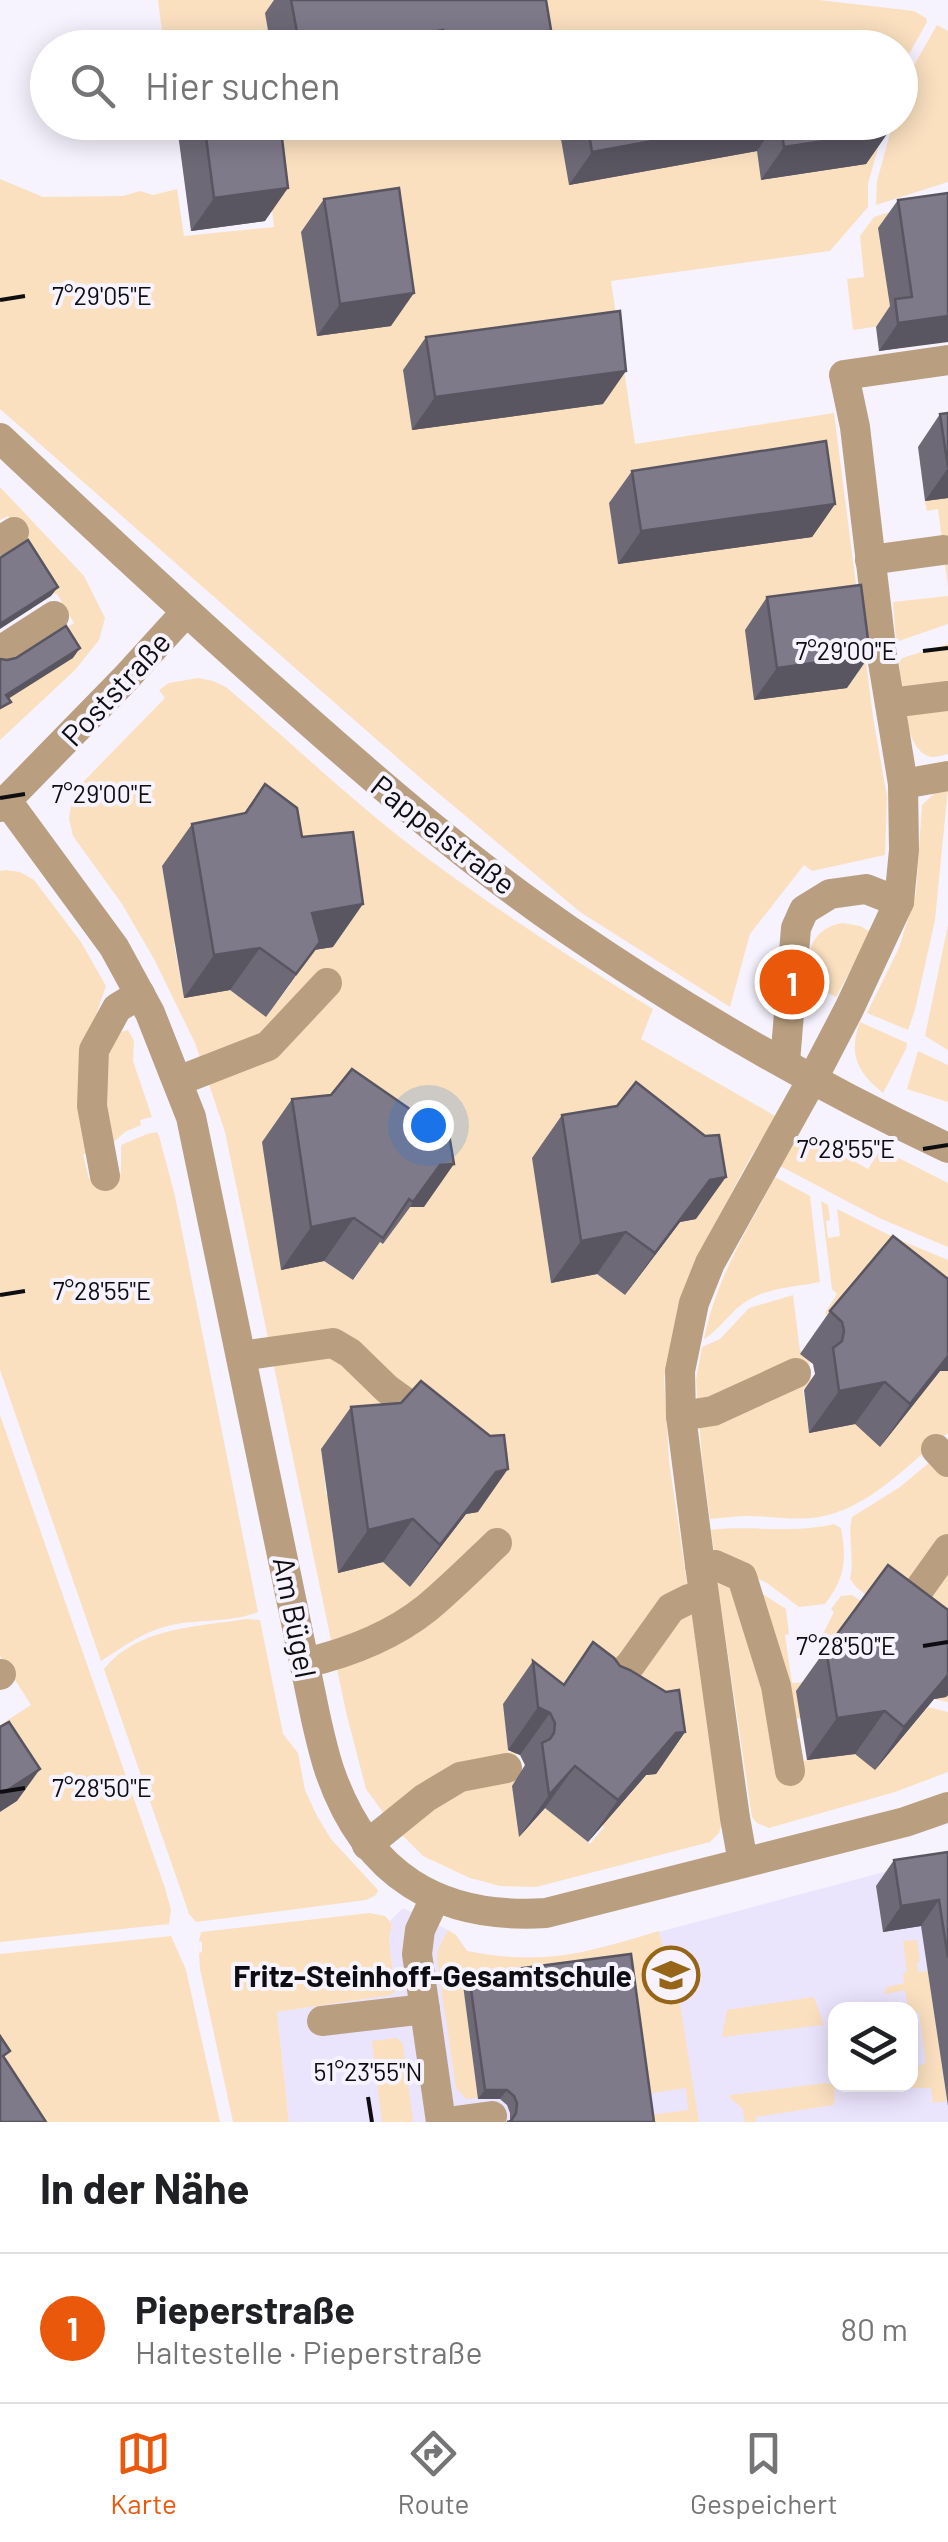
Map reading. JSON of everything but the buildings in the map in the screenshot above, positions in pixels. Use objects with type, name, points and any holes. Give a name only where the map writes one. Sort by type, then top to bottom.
[{"type":"street","points":[[744,1862],[734,1818],[704,1596],[681,1416],[680,1371],[694,1304],[710,1262],[813,1078],[899,902],[904,784],[870,560],[858,448],[844,374],[948,360]]},
{"type":"street","name":"Pappelstraße","points":[[0,438],[368,775],[565,928],[679,1002],[882,1117],[948,1148]]},
{"type":"street","points":[[870,560],[943,550]]},
{"type":"street","name":"Poststraße","points":[[4,804],[186,612]]},
{"type":"street","points":[[0,651],[54,616]]},
{"type":"street","points":[[890,704],[948,696]]},
{"type":"street","points":[[904,784],[948,776]]},
{"type":"street","name":"Am Bügel","points":[[4,804],[98,925],[140,994],[191,1118],[330,1772],[367,1845],[406,1882],[435,1898],[481,1912],[546,1914],[905,1822],[948,1806]]},
{"type":"street","points":[[785,1062],[796,928],[804,910],[830,894],[866,889],[899,902]]},
{"type":"street","points":[[178,1081],[268,1046],[327,983]]},
{"type":"street","points":[[105,1176],[92,1106],[94,1050],[118,1008],[140,994]]},
{"type":"street","points":[[241,1356],[332,1344],[350,1352],[387,1389],[451,1434]]},
{"type":"street","points":[[681,1416],[712,1411],[796,1372]]},
{"type":"street","points":[[305,1663],[338,1655],[402,1625],[497,1544]]},
{"type":"street","points":[[914,1598],[948,1548]]},
{"type":"street","points":[[700,1565],[715,1565],[742,1576],[776,1686],[790,1771]]},
{"type":"street","points":[[602,1694],[631,1664],[671,1608],[704,1596]]},
{"type":"street","points":[[367,1845],[425,1798],[460,1777],[508,1768]]},
{"type":"street","points":[[435,1898],[420,1930],[417,1954],[444,2122],[492,2116]]},
{"type":"street","points":[[322,2021],[425,2008]]},
{"type":"shaded area","points":[[158,0],[339,0],[265,13],[268,30],[162,30]]},
{"type":"shaded area","points":[[363,0],[819,0],[914,11],[927,22],[918,38],[918,30],[368,30]]},
{"type":"shaded area","points":[[937,25],[948,31],[948,182],[876,205],[877,181],[888,140],[918,140],[918,58]]},
{"type":"shaded area","points":[[264,140],[561,140],[570,184],[757,151],[762,180],[866,164],[880,140],[868,184],[868,207],[830,251],[611,281],[635,444],[834,413],[887,797],[885,855],[812,871],[804,865],[750,934],[730,1007],[580,912],[425,782],[0,409],[0,179],[43,197],[123,196],[140,191],[153,195],[177,189],[184,236],[274,227]]},
{"type":"shaded area","points":[[899,209],[948,316],[853,330],[847,279],[864,277],[860,236],[874,217]]},
{"type":"shaded area","points":[[0,487],[84,576],[105,618],[99,640],[75,670],[0,740],[0,704],[60,632],[74,623],[57,594],[51,593],[11,519],[8,516],[0,520]]},
{"type":"shaded area","points":[[948,497],[948,587],[938,509],[927,511],[925,501]]},
{"type":"shaded area","points":[[948,596],[948,624],[896,642],[893,602]]},
{"type":"shaded area","points":[[948,644],[948,754],[932,757],[922,753],[910,732],[899,663],[902,658]]},
{"type":"shaded area","points":[[198,678],[226,687],[404,841],[485,900],[653,1009],[641,1039],[777,1117],[750,1158],[698,1255],[680,1302],[664,1378],[669,1461],[722,1822],[719,1833],[710,1842],[536,1887],[500,1886],[470,1878],[423,1856],[393,1826],[366,1789],[346,1712],[225,1132],[195,1043],[154,959],[122,904],[73,836],[69,819],[72,797],[165,698],[159,690],[169,683]],"holes":[[[236,826],[268,851],[270,866],[266,874],[286,888],[292,878],[323,875],[333,947],[311,951],[296,944],[282,964],[290,985],[266,1016],[216,980],[229,960],[221,952],[200,983],[202,994],[184,997],[174,944],[185,942],[179,907],[169,908],[162,867],[178,863],[179,871],[209,891],[217,882],[204,874]],[[324,1111],[340,1122],[335,1130],[355,1146],[360,1138],[378,1150],[374,1157],[388,1167],[417,1164],[424,1206],[394,1208],[386,1219],[395,1228],[383,1244],[374,1237],[358,1256],[365,1263],[354,1280],[313,1254],[320,1243],[310,1235],[296,1254],[297,1266],[282,1269],[274,1223],[283,1222],[277,1179],[267,1180],[263,1142],[279,1140],[281,1150],[297,1164],[302,1157],[293,1148]],[[606,1124],[675,1179],[689,1178],[696,1219],[680,1222],[625,1295],[587,1267],[594,1255],[583,1249],[569,1265],[570,1279],[551,1283],[544,1235],[555,1234],[550,1196],[539,1198],[532,1158],[553,1154],[554,1162],[579,1182],[586,1174],[574,1165]],[[391,1423],[460,1478],[474,1477],[478,1511],[466,1514],[410,1587],[378,1557],[385,1544],[378,1537],[357,1561],[358,1568],[338,1572],[332,1532],[339,1531],[335,1494],[326,1495],[322,1450],[341,1448],[343,1458],[363,1476],[368,1470],[359,1461]],[[564,1685],[597,1716],[601,1712],[621,1725],[617,1730],[626,1736],[649,1733],[655,1774],[637,1777],[629,1785],[633,1791],[618,1807],[613,1803],[597,1823],[604,1827],[590,1844],[553,1814],[558,1806],[551,1802],[533,1822],[518,1824],[513,1791],[521,1788],[516,1752],[508,1752],[505,1718],[519,1716],[534,1727]]]},
{"type":"shaded area","points":[[948,788],[935,920],[908,1030],[867,1013],[899,948],[916,893],[922,805],[936,792]]},
{"type":"shaded area","points":[[0,871],[34,880],[81,942],[106,986],[94,1021],[83,1154],[89,1179],[121,1174],[121,1145],[147,1134],[157,1132],[159,1136],[175,1196],[258,1612],[164,1627],[139,1637],[101,1661],[0,1370]]},
{"type":"shaded area","points":[[842,923],[871,932],[836,997],[807,983],[808,962],[816,937]]},
{"type":"shaded area","points":[[948,925],[948,1050],[925,1036]]},
{"type":"shaded area","points":[[860,1022],[907,1043],[883,1093],[857,1062],[855,1044]]},
{"type":"shaded area","points":[[128,1030],[134,1041],[133,1061],[152,1117],[140,1120],[141,1125],[110,1145],[105,1101],[107,1058],[121,1032]]},
{"type":"shaded area","points":[[918,1051],[948,1065],[948,1102],[907,1089]]},
{"type":"shaded area","points":[[811,1137],[868,1169],[881,1149],[948,1183],[948,1247],[879,1218],[780,1166],[795,1140],[804,1145]]},
{"type":"shaded area","points":[[775,1177],[810,1196],[820,1282],[750,1299],[704,1339],[725,1275]]},
{"type":"shaded area","points":[[821,1201],[828,1205],[828,1238],[840,1236],[837,1209],[948,1260],[948,1353],[825,1313],[837,1294],[832,1289]]},
{"type":"shaded area","points":[[793,1295],[800,1351],[808,1351],[812,1387],[803,1389],[809,1433],[847,1393],[880,1446],[940,1371],[948,1371],[948,1433],[888,1483],[838,1512],[810,1518],[710,1519],[696,1380],[702,1347],[720,1339],[749,1308]]},
{"type":"shaded area","points":[[0,1415],[165,1888],[171,1910],[169,1924],[0,1942],[0,1812],[17,1801],[0,1775],[0,1725],[31,1705],[0,1656]]},
{"type":"shaded area","points":[[948,1447],[948,1628],[892,1614],[857,1588],[850,1579],[850,1532],[852,1517],[900,1487]]},
{"type":"shaded area","points":[[834,1524],[841,1528],[844,1559],[837,1586],[825,1604],[799,1607],[767,1583],[715,1558],[711,1530]]},
{"type":"shaded area","points":[[716,1573],[758,1591],[786,1609],[789,1634],[785,1635],[792,1683],[804,1682],[808,1716],[796,1719],[802,1761],[823,1758],[841,1729],[875,1769],[928,1707],[948,1712],[948,1772],[895,1792],[769,1828],[757,1823],[752,1817]]},
{"type":"shaded area","points":[[852,1595],[896,1624],[948,1634],[948,1702],[934,1699],[819,1642],[834,1612],[831,1609],[841,1596]]},
{"type":"shaded area","points":[[246,1619],[260,1620],[283,1734],[298,1753],[305,1790],[317,1816],[331,1839],[378,1890],[366,1900],[196,1922],[189,1914],[104,1669],[118,1655],[151,1637]]},
{"type":"shaded area","name":"Fritz-Steinhoff-Gesamtschule","points":[[948,1855],[948,2122],[289,2122],[277,2012],[395,1991],[390,1921],[403,1908],[456,1935],[467,1951],[502,1958],[565,1957]]},
{"type":"shaded area","points":[[370,1913],[385,1916],[392,1924],[389,1938],[395,1992],[277,2012],[289,2122],[233,2122],[200,1969],[201,1932]]},
{"type":"shaded area","points":[[448,1930],[467,1951],[519,1957],[587,1951],[659,1931],[666,1962],[673,1961],[699,2122],[646,2122],[625,1964],[478,2098],[466,2099],[456,2088],[438,1949]],"holes":[[[686,2088],[688,2110],[650,2115],[646,2094]]]},
{"type":"shaded area","points":[[171,1936],[186,1970],[220,2122],[2,2122],[0,1954]]},
{"type":"shaded area","points":[[917,1940],[918,1972],[928,1971],[947,2101],[933,2103],[931,2088],[918,2088],[918,2066],[926,2063],[918,2002],[907,2002],[905,1990],[884,1992],[887,1987],[904,1983],[903,1973],[907,1972],[903,1941]]},
{"type":"shaded area","points":[[814,1997],[824,2025],[722,2037],[727,2010]]},
{"type":"shaded area","points":[[397,2038],[403,2044],[413,2122],[382,2122],[372,2041]]},
{"type":"shaded area","points":[[826,2083],[828,2092],[835,2092],[834,2105],[756,2117],[756,2122],[745,2122],[742,2108],[731,2095]]},
{"type":"place","name":"Pieperstraße","points":[[792,982]]},
{"type":"place","name":"Fritz-Steinhoff-Gesamtschule","points":[[671,1975]]}]
